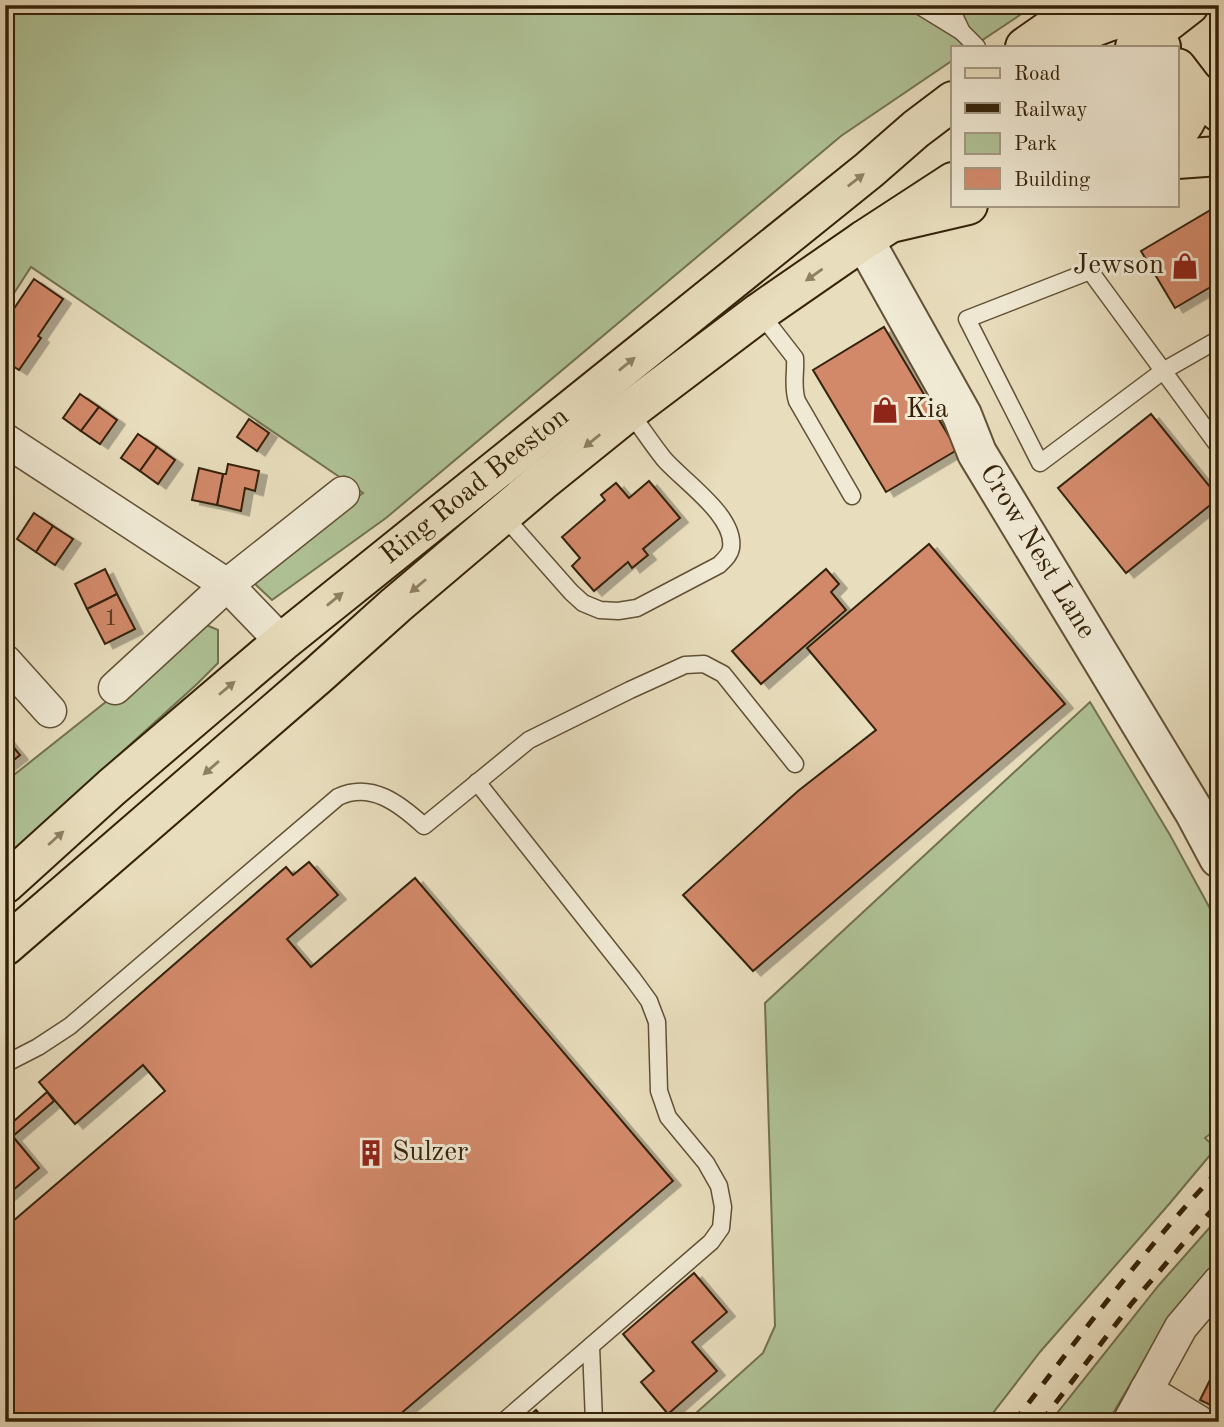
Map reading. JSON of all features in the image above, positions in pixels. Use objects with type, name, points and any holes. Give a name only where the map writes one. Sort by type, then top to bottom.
[{"type":"main road","points":[[1026,46],[1084,5]]},
{"type":"main road","points":[[1049,46],[1118,19],[1137,25],[1149,43],[1189,5]]},
{"type":"main road","points":[[1178,132],[1194,104],[1196,90]]},
{"type":"main road","name":"Ring Road Beeston","points":[[5,884],[111,787],[282,642],[951,103]]},
{"type":"main road","points":[[1178,159],[1219,156]]},
{"type":"main road","name":"Ring Road Beeston","points":[[5,946],[396,605],[629,411],[760,312],[951,183]]},
{"type":"main road","points":[[877,232],[965,206]]},
{"type":"street","name":"Crow Nest Lane","points":[[877,232],[977,453],[1201,812],[1219,858]]},
{"type":"street","points":[[5,440],[227,585],[282,642]]},
{"type":"street","points":[[115,688],[227,585],[343,493]]},
{"type":"street","points":[[5,661],[50,711]]},
{"type":"street","points":[[1129,1422],[1181,1326],[1219,1282]]},
{"type":"street","points":[[1146,1390],[1199,1422]]},
{"type":"lane","points":[[918,5],[962,32],[976,46]]},
{"type":"lane","points":[[949,5],[962,32]]},
{"type":"lane","points":[[1219,339],[1163,371],[1040,463],[967,319],[1090,271],[1163,371],[1219,447]]},
{"type":"lane","points":[[760,312],[795,358],[793,385],[797,401],[852,496]]},
{"type":"lane","points":[[503,515],[571,592],[583,603],[600,610],[637,608],[719,565],[727,558],[731,549],[731,539],[724,520],[666,461],[629,411]]},
{"type":"lane","points":[[5,1064],[70,1026],[338,797],[351,790],[367,791],[389,799],[408,811],[424,826],[529,740],[685,664],[704,664],[723,674],[795,764]]},
{"type":"lane","points":[[477,782],[649,1001],[657,1022],[659,1091],[668,1117],[706,1163],[719,1186],[723,1207],[721,1227],[711,1242],[503,1422]]},
{"type":"lane","points":[[591,1346],[594,1422]]},
{"type":"green space","points":[[5,5],[1035,5],[974,46],[951,46],[951,61],[841,136],[386,518],[272,600],[255,584],[266,561],[363,493],[31,267],[5,307]]},
{"type":"green space","points":[[204,624],[218,630],[218,663],[5,858],[5,782]]},
{"type":"green space","points":[[1090,702],[1170,835],[1219,925],[1219,1127],[1205,1138],[1216,1148],[1040,1352],[986,1422],[686,1422],[763,1353],[775,1326],[765,1003]]},
{"type":"green space","points":[[1219,1217],[1219,1266],[1173,1311],[1108,1422],[1050,1422],[1159,1285]]},
{"type":"building","name":"Jewson","points":[[1219,205],[1219,282],[1175,308],[1141,251]]},
{"type":"building","points":[[34,279],[63,299],[19,370],[5,361],[5,316],[9,316]]},
{"type":"building","name":"Kia","points":[[884,327],[957,450],[886,492],[813,370]]},
{"type":"building","points":[[1219,364],[1219,384],[1210,370]]},
{"type":"building","points":[[80,394],[99,407],[81,431],[63,418]]},
{"type":"building","points":[[99,407],[117,420],[100,444],[81,431]]},
{"type":"building","points":[[1151,414],[1219,498],[1126,573],[1058,488]]},
{"type":"building","points":[[249,419],[269,433],[257,451],[237,437]]},
{"type":"building","points":[[138,434],[157,447],[140,471],[121,458]]},
{"type":"building","points":[[157,447],[175,460],[158,484],[140,471]]},
{"type":"building","points":[[228,464],[259,471],[255,491],[245,488],[241,511],[217,505],[223,474],[226,474]]},
{"type":"building","points":[[199,468],[223,474],[217,505],[192,500]]},
{"type":"building","points":[[649,481],[680,518],[643,549],[648,555],[632,568],[628,562],[594,591],[572,566],[580,558],[562,537],[605,500],[601,495],[616,483],[629,498]]},
{"type":"building","points":[[34,513],[53,526],[36,552],[17,539]]},
{"type":"building","points":[[53,526],[73,539],[55,565],[36,552]]},
{"type":"building","points":[[929,544],[1065,704],[753,971],[683,895],[798,791],[876,730],[807,648]]},
{"type":"building","points":[[105,569],[117,594],[87,609],[75,584]]},
{"type":"building","points":[[826,569],[839,584],[831,592],[846,610],[761,684],[732,651]]},
{"type":"building","points":[[117,594],[135,629],[105,644],[87,609]]},
{"type":"building","points":[[5,737],[20,755],[5,767]]},
{"type":"building","name":"Sulzer","points":[[309,862],[338,895],[287,939],[311,967],[415,878],[673,1181],[391,1422],[5,1422],[5,1228],[165,1091],[143,1065],[75,1124],[39,1082],[286,867],[293,875]]},
{"type":"building","points":[[47,1092],[54,1101],[13,1136],[6,1128]]},
{"type":"building","points":[[5,1127],[39,1168],[5,1197]]},
{"type":"building","points":[[694,1273],[727,1312],[692,1342],[717,1371],[668,1414],[641,1382],[654,1371],[623,1334]]},
{"type":"building","points":[[1219,1363],[1219,1385],[1210,1380]]},
{"type":"building","points":[[1210,1380],[1219,1385],[1219,1409],[1200,1400]]},
{"type":"building","points":[[536,1410],[546,1422],[522,1422]]},
{"type":"railway","points":[[1014,1422],[1139,1262],[1219,1170]]},
{"type":"railway","points":[[1041,1422],[1132,1303],[1219,1202]]},
{"type":"place","name":"Jewson","points":[[1185,266]]},
{"type":"place","name":"Kia","points":[[885,410]]},
{"type":"place","name":"Sulzer","points":[[371,1153]]}]
